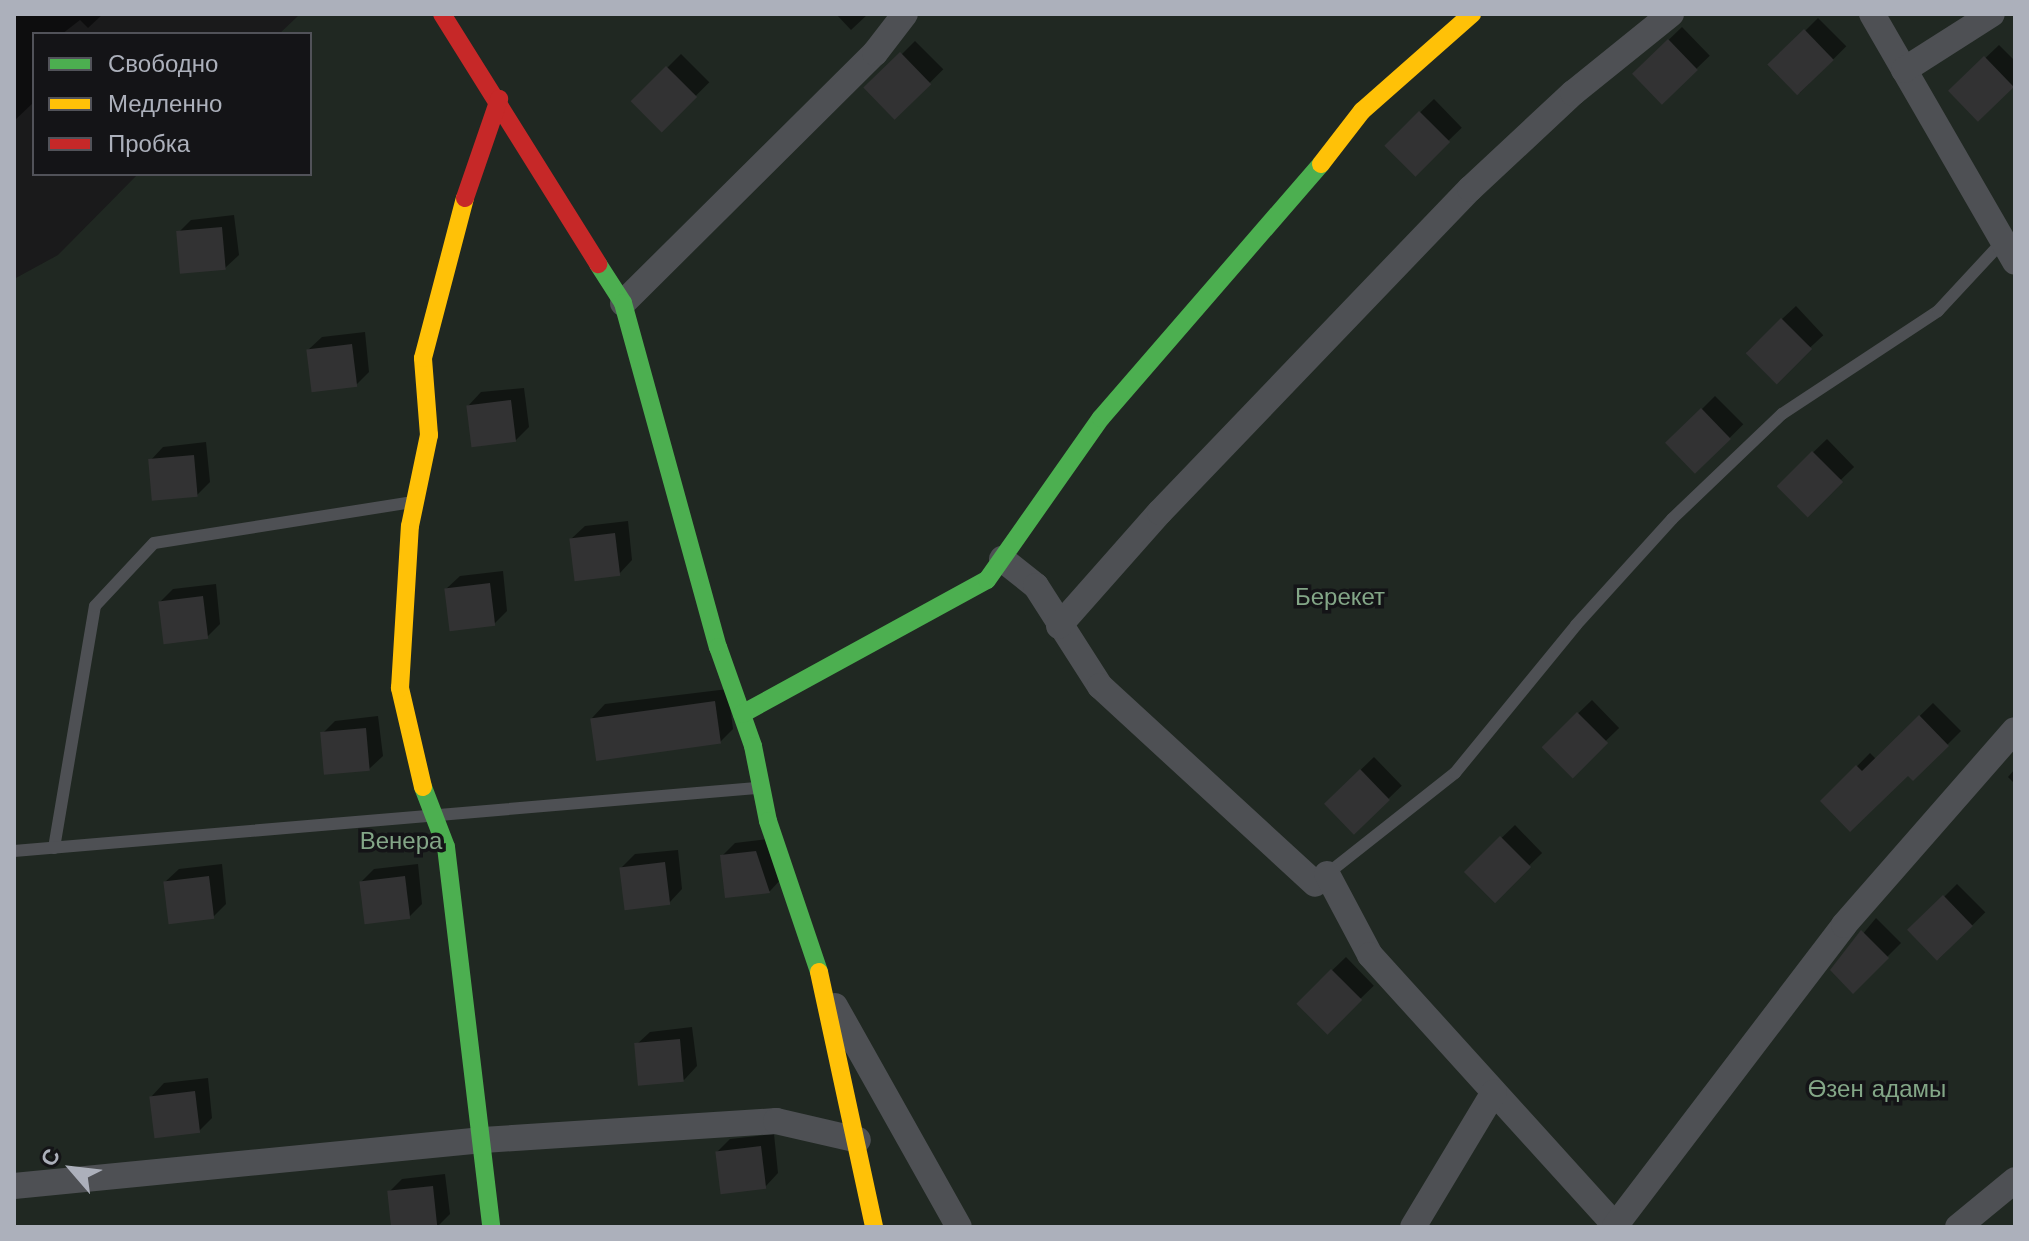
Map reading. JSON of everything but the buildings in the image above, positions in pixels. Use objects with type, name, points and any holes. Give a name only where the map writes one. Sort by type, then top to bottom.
[{"type":"street","points":[[442,14],[499,99],[623,303],[718,647],[742,714],[761,788],[820,978],[858,1140],[874,1227]]},
{"type":"street","points":[[623,303],[810,120],[905,14]]},
{"type":"street","points":[[742,714],[987,580],[1101,418],[1285,209],[1362,111],[1472,14]]},
{"type":"street","points":[[1059,626],[1160,512],[1470,189],[1573,93],[1671,14]]},
{"type":"street","points":[[1872,14],[2009,252]]},
{"type":"street","points":[[1904,70],[1992,14]]},
{"type":"street","points":[[491,1227],[446,847],[434,815],[400,688],[415,501],[429,435],[423,358],[453,232],[499,99]]},
{"type":"street","points":[[1002,559],[1036,586],[1100,686],[1321,879],[1370,955],[1616,1226],[1844,925],[2015,730]]},
{"type":"street","points":[[820,978],[959,1227]]},
{"type":"street","points":[[1413,1227],[1494,1092]]},
{"type":"street","points":[[14,1186],[483,1140],[776,1121],[858,1140]]},
{"type":"street","points":[[1958,1227],[2015,1180]]},
{"type":"lane","points":[[1321,879],[1455,773],[1618,578],[1782,414],[1938,311],[2009,252]]},
{"type":"lane","points":[[54,848],[95,606],[154,543],[415,501]]},
{"type":"lane","points":[[14,851],[761,788]]},
{"type":"green space","name":"Берекет","points":[[300,14],[2015,14],[2015,1227],[14,1227],[14,279],[58,255],[136,176],[312,176],[312,32],[281,32]]},
{"type":"traffic: fast","points":[[742,714],[987,580],[1101,418],[1321,164]]},
{"type":"traffic: fast","points":[[598,264],[623,303],[718,647],[753,746],[768,821],[819,972]]},
{"type":"traffic: fast","points":[[423,787],[446,847],[491,1227]]},
{"type":"traffic: slow","points":[[1321,164],[1362,111],[1472,14]]},
{"type":"traffic: slow","points":[[423,787],[400,688],[410,526],[429,435],[423,358],[465,198]]},
{"type":"traffic: slow","points":[[819,972],[874,1227]]},
{"type":"traffic: jam","points":[[442,14],[598,264]]},
{"type":"traffic: jam","points":[[465,198],[499,99]]},
{"type":"park label","name":"Венера","points":[[401,842]]},
{"type":"park label","name":"Өзен адамы","points":[[1877,1090]]}]
